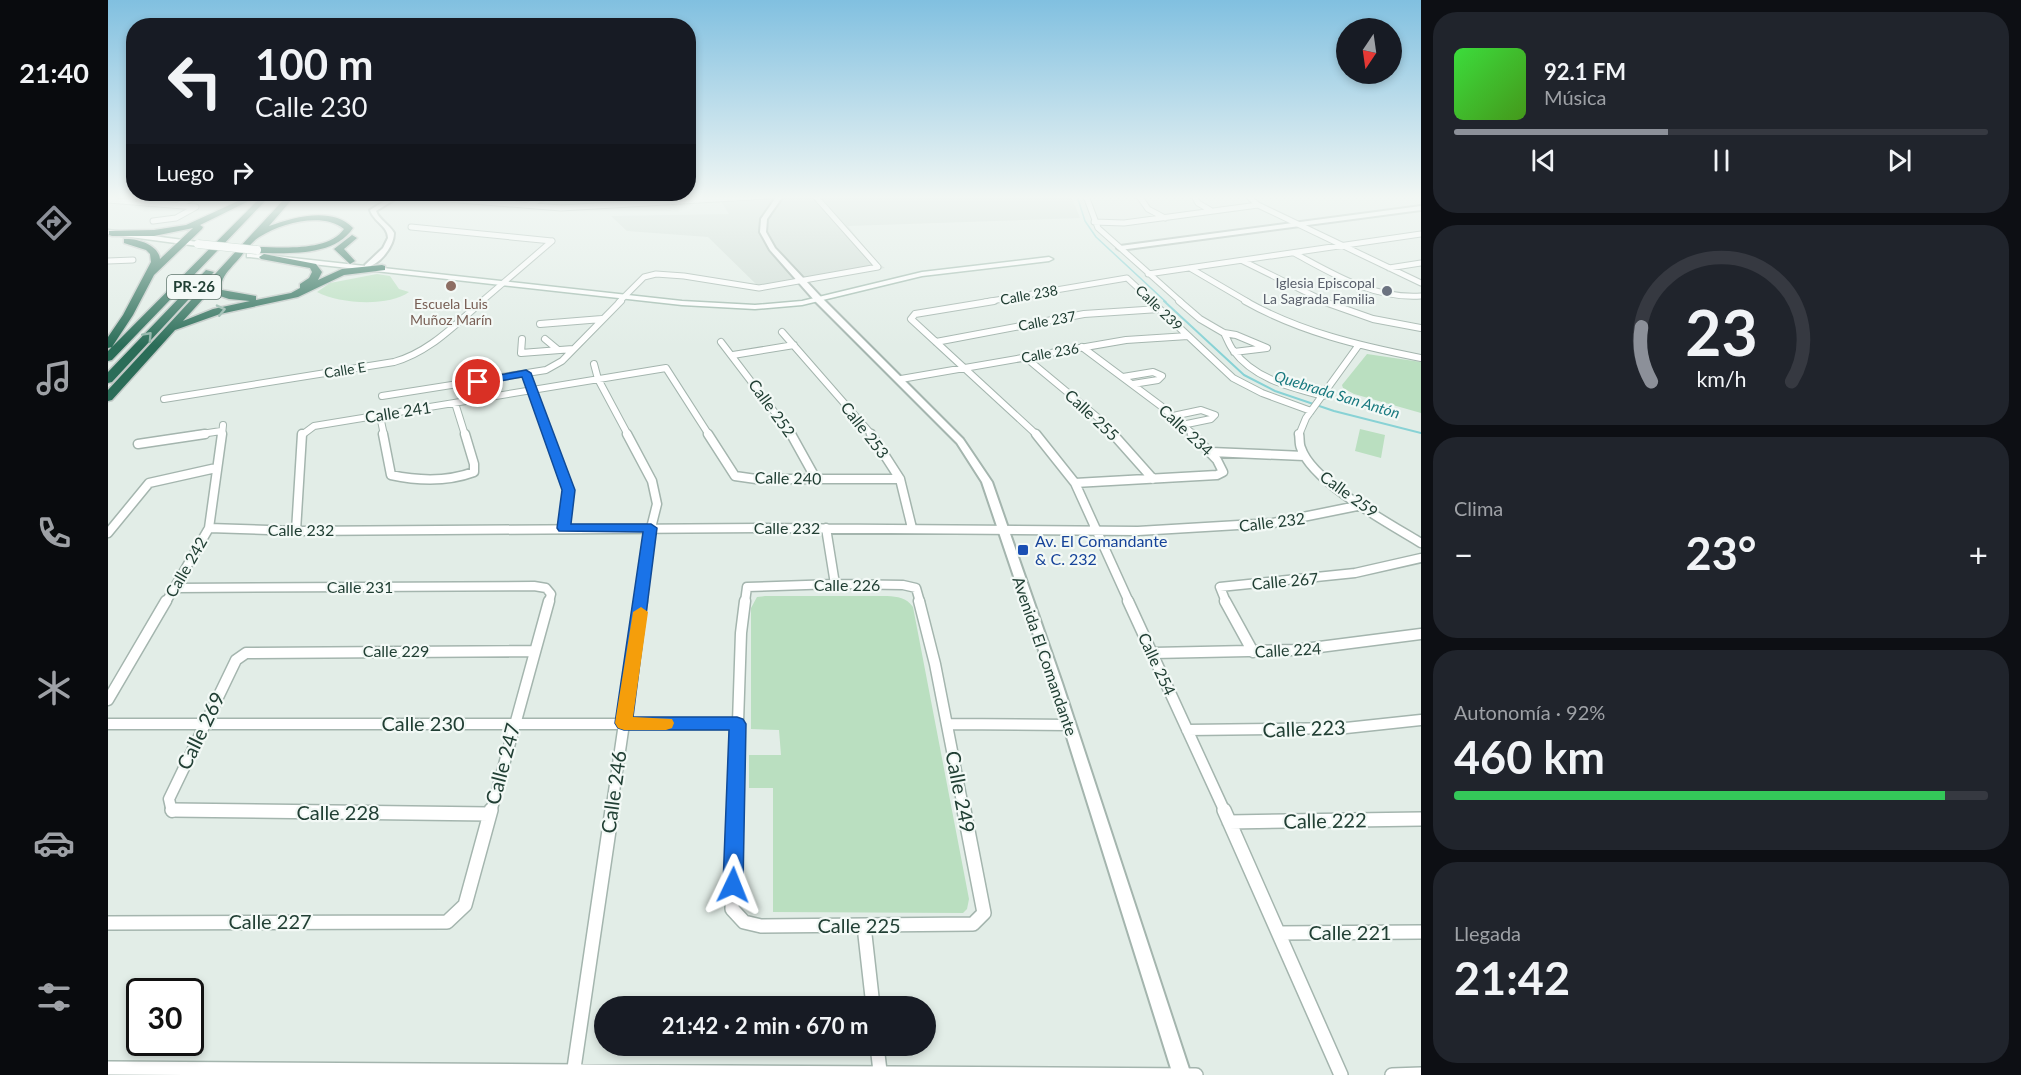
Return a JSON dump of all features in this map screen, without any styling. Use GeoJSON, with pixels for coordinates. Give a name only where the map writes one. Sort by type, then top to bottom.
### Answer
{"type":"FeatureCollection","features":[{"type":"Feature","properties":{"kind":"highway"},"geometry":{"type":"LineString","coordinates":[[108,345],[152,273],[156,262],[155,253],[143,246]]}},
{"type":"Feature","properties":{"kind":"highway"},"geometry":{"type":"LineString","coordinates":[[152,273],[178,246]]}},
{"type":"Feature","properties":{"kind":"highway","name":"PR-26"},"geometry":{"type":"LineString","coordinates":[[108,358],[217,246]]}},
{"type":"Feature","properties":{"kind":"highway","name":"PR-26"},"geometry":{"type":"LineString","coordinates":[[108,379],[233,246]]}},
{"type":"Feature","properties":{"kind":"highway"},"geometry":{"type":"LineString","coordinates":[[108,398],[245,246]]}},
{"type":"Feature","properties":{"kind":"highway"},"geometry":{"type":"LineString","coordinates":[[257,254],[317,246]]}},
{"type":"Feature","properties":{"kind":"highway"},"geometry":{"type":"LineString","coordinates":[[342,246],[339,249],[350,261]]}},
{"type":"Feature","properties":{"kind":"highway"},"geometry":{"type":"LineString","coordinates":[[220,273],[216,286],[218,292],[244,298],[274,296],[293,291],[307,284],[317,272],[310,264],[257,254]]}},
{"type":"Feature","properties":{"kind":"highway"},"geometry":{"type":"LineString","coordinates":[[167,333],[210,313],[302,293],[338,273],[382,268]]}},
{"type":"Feature","properties":{"kind":"main road"},"geometry":{"type":"LineString","coordinates":[[196,246],[369,264],[382,268],[712,305],[754,307],[794,304],[922,274],[1046,257]]}},
{"type":"Feature","properties":{"kind":"main road"},"geometry":{"type":"LineString","coordinates":[[257,254],[350,261],[505,282]]}},
{"type":"Feature","properties":{"kind":"street"},"geometry":{"type":"LineString","coordinates":[[369,264],[387,246]]}},
{"type":"Feature","properties":{"kind":"street","name":"Calle E"},"geometry":{"type":"LineString","coordinates":[[164,399],[385,364],[412,357],[425,350],[546,246]]}},
{"type":"Feature","properties":{"kind":"street","name":"Avenida El Comandante"},"geometry":{"type":"LineString","coordinates":[[770,246],[816,297],[960,441],[987,482],[1070,725],[1182,1075]]}},
{"type":"Feature","properties":{"kind":"street"},"geometry":{"type":"LineString","coordinates":[[382,396],[546,370],[562,361],[644,277],[654,273],[740,288],[759,288],[878,267],[860,246]]}},
{"type":"Feature","properties":{"kind":"street"},"geometry":{"type":"LineString","coordinates":[[1120,248],[1134,246]]}},
{"type":"Feature","properties":{"kind":"street"},"geometry":{"type":"LineString","coordinates":[[1148,274],[1341,246]]}},
{"type":"Feature","properties":{"kind":"street"},"geometry":{"type":"LineString","coordinates":[[1342,246],[1421,283]]}},
{"type":"Feature","properties":{"kind":"street"},"geometry":{"type":"LineString","coordinates":[[1120,248],[1200,319],[1224,333],[1236,335],[1268,348],[1261,351],[1234,352]]}},
{"type":"Feature","properties":{"kind":"street"},"geometry":{"type":"LineString","coordinates":[[1294,253],[1373,293],[1404,298],[1421,296]]}},
{"type":"Feature","properties":{"kind":"street"},"geometry":{"type":"LineString","coordinates":[[108,261],[133,260]]}},
{"type":"Feature","properties":{"kind":"street"},"geometry":{"type":"LineString","coordinates":[[1243,261],[1335,308],[1375,320],[1421,328]]}},
{"type":"Feature","properties":{"kind":"street"},"geometry":{"type":"LineString","coordinates":[[1389,268],[1421,263]]}},
{"type":"Feature","properties":{"kind":"street"},"geometry":{"type":"LineString","coordinates":[[1190,268],[1273,315],[1358,346],[1421,358]]}},
{"type":"Feature","properties":{"kind":"street","name":"Calle 238"},"geometry":{"type":"LineString","coordinates":[[927,312],[1127,278],[1130,280]]}},
{"type":"Feature","properties":{"kind":"street","name":"Calle 239"},"geometry":{"type":"LineString","coordinates":[[1130,280],[1188,336]]}},
{"type":"Feature","properties":{"kind":"street","name":"Calle 237"},"geometry":{"type":"LineString","coordinates":[[936,342],[1084,314],[1159,309]]}},
{"type":"Feature","properties":{"kind":"street","name":"Calle 254"},"geometry":{"type":"LineString","coordinates":[[927,312],[915,314],[911,319],[1032,429],[1075,483],[1341,1075]]}},
{"type":"Feature","properties":{"kind":"street"},"geometry":{"type":"LineString","coordinates":[[540,324],[602,319]]}},
{"type":"Feature","properties":{"kind":"street"},"geometry":{"type":"LineString","coordinates":[[782,332],[794,345]]}},
{"type":"Feature","properties":{"kind":"street"},"geometry":{"type":"LineString","coordinates":[[1224,333],[1234,352],[1262,375],[1322,398]]}},
{"type":"Feature","properties":{"kind":"street"},"geometry":{"type":"LineString","coordinates":[[1188,336],[1233,378],[1262,393],[1312,410]]}},
{"type":"Feature","properties":{"kind":"street","name":"Calle 236"},"geometry":{"type":"LineString","coordinates":[[901,380],[1126,340],[1188,336]]}},
{"type":"Feature","properties":{"kind":"street"},"geometry":{"type":"LineString","coordinates":[[522,339],[520,353],[573,349]]}},
{"type":"Feature","properties":{"kind":"street"},"geometry":{"type":"LineString","coordinates":[[545,339],[557,349]]}},
{"type":"Feature","properties":{"kind":"street","name":"Calle 252"},"geometry":{"type":"LineString","coordinates":[[721,342],[795,439],[816,478]]}},
{"type":"Feature","properties":{"kind":"street"},"geometry":{"type":"LineString","coordinates":[[733,355],[794,345]]}},
{"type":"Feature","properties":{"kind":"street","name":"Calle 253"},"geometry":{"type":"LineString","coordinates":[[794,345],[874,437],[900,479],[912,528]]}},
{"type":"Feature","properties":{"kind":"street"},"geometry":{"type":"LineString","coordinates":[[1211,452],[1304,456],[1298,436],[1312,410],[1358,346]]}},
{"type":"Feature","properties":{"kind":"street","name":"Calle 234"},"geometry":{"type":"LineString","coordinates":[[1075,483],[1217,475],[1223,472],[1222,466],[1211,452],[1173,416],[1082,347]]}},
{"type":"Feature","properties":{"kind":"street","name":"Calle 255"},"geometry":{"type":"LineString","coordinates":[[1025,357],[1102,421],[1153,479]]}},
{"type":"Feature","properties":{"kind":"street","name":"Calle 246"},"geometry":{"type":"LineString","coordinates":[[573,1074],[651,528],[657,504],[652,481],[598,379],[594,364]]}},
{"type":"Feature","properties":{"kind":"street","name":"Calle 240"},"geometry":{"type":"LineString","coordinates":[[664,370],[666,368],[735,476],[756,479],[900,479]]}},
{"type":"Feature","properties":{"kind":"street","name":"Calle 241"},"geometry":{"type":"LineString","coordinates":[[296,531],[302,434],[315,426],[650,370],[664,370]]}},
{"type":"Feature","properties":{"kind":"street"},"geometry":{"type":"LineString","coordinates":[[1123,377],[1153,372],[1162,376],[1158,380],[1132,384]]}},
{"type":"Feature","properties":{"kind":"street"},"geometry":{"type":"LineString","coordinates":[[526,373],[530,390],[568,490],[564,528]]}},
{"type":"Feature","properties":{"kind":"street"},"geometry":{"type":"LineString","coordinates":[[380,416],[391,475],[403,478],[460,478],[474,472],[474,462],[455,403]]}},
{"type":"Feature","properties":{"kind":"street"},"geometry":{"type":"LineString","coordinates":[[1173,416],[1201,410],[1215,415],[1211,419],[1182,425]]}},
{"type":"Feature","properties":{"kind":"street","name":"Calle 242"},"geometry":{"type":"LineString","coordinates":[[108,700],[209,528],[222,428],[138,444]]}},
{"type":"Feature","properties":{"kind":"street","name":"Calle 259"},"geometry":{"type":"LineString","coordinates":[[1304,456],[1323,477],[1421,543]]}},
{"type":"Feature","properties":{"kind":"street"},"geometry":{"type":"LineString","coordinates":[[108,533],[149,483],[216,468]]}},
{"type":"Feature","properties":{"kind":"street","name":"Calle 232"},"geometry":{"type":"LineString","coordinates":[[209,528],[296,531],[564,528],[1001,528],[1095,531],[1227,527],[1274,523],[1362,505]]}},
{"type":"Feature","properties":{"kind":"street"},"geometry":{"type":"LineString","coordinates":[[826,528],[835,584]]}},
{"type":"Feature","properties":{"kind":"street","name":"Calle 267"},"geometry":{"type":"LineString","coordinates":[[1253,652],[1220,592],[1220,587],[1355,573],[1421,558]]}},
{"type":"Feature","properties":{"kind":"street","name":"Calle 226"},"geometry":{"type":"LineString","coordinates":[[737,724],[741,633],[747,587],[835,584],[903,585],[916,588],[935,664]]}},
{"type":"Feature","properties":{"kind":"street","name":"Calle 231"},"geometry":{"type":"LineString","coordinates":[[175,588],[546,588]]}},
{"type":"Feature","properties":{"kind":"street","name":"Calle 247"},"geometry":{"type":"LineString","coordinates":[[433,922],[447,922],[465,905],[551,594],[546,588]]}},
{"type":"Feature","properties":{"kind":"street","name":"Calle 224"},"geometry":{"type":"LineString","coordinates":[[1153,653],[1253,652],[1337,647],[1421,634]]}},
{"type":"Feature","properties":{"kind":"street","name":"Calle 229"},"geometry":{"type":"LineString","coordinates":[[257,651],[534,651]]}},
{"type":"Feature","properties":{"kind":"street","name":"Calle 269"},"geometry":{"type":"LineString","coordinates":[[186,812],[172,812],[169,799],[236,660],[246,653],[257,651]]}},
{"type":"Feature","properties":{"kind":"street","name":"Calle 249"},"geometry":{"type":"LineString","coordinates":[[935,664],[984,913],[980,920]]}},
{"type":"Feature","properties":{"kind":"street","name":"Calle 223"},"geometry":{"type":"LineString","coordinates":[[1187,730],[1346,728],[1421,720]]}},
{"type":"Feature","properties":{"kind":"street","name":"Calle 230"},"geometry":{"type":"LineString","coordinates":[[108,724],[737,724]]}},
{"type":"Feature","properties":{"kind":"street","name":"Calle 225"},"geometry":{"type":"LineString","coordinates":[[737,724],[732,909],[738,919],[749,925],[761,926],[973,924],[980,920]]}},
{"type":"Feature","properties":{"kind":"street"},"geometry":{"type":"LineString","coordinates":[[947,724],[1070,725]]}},
{"type":"Feature","properties":{"kind":"street","name":"Calle 228"},"geometry":{"type":"LineString","coordinates":[[186,812],[489,814]]}},
{"type":"Feature","properties":{"kind":"street","name":"Calle 222"},"geometry":{"type":"LineString","coordinates":[[1229,822],[1421,819]]}},
{"type":"Feature","properties":{"kind":"street","name":"Calle 227"},"geometry":{"type":"LineString","coordinates":[[108,923],[433,922]]}},
{"type":"Feature","properties":{"kind":"street"},"geometry":{"type":"LineString","coordinates":[[864,926],[872,996]]}},
{"type":"Feature","properties":{"kind":"street","name":"Calle 221"},"geometry":{"type":"LineString","coordinates":[[1279,933],[1421,932]]}},
{"type":"Feature","properties":{"kind":"street"},"geometry":{"type":"LineString","coordinates":[[878,1056],[880,1071]]}},
{"type":"Feature","properties":{"kind":"street"},"geometry":{"type":"LineString","coordinates":[[108,1068],[573,1074],[880,1071],[1196,1075]]}},
{"type":"Feature","properties":{"kind":"street"},"geometry":{"type":"LineString","coordinates":[[1392,1075],[1421,1074]]}},
{"type":"Feature","properties":{"kind":"shaded area"},"geometry":{"type":"Polygon","coordinates":[[[717,246],[864,246],[875,261],[885,268],[760,288],[717,246]]]}},
{"type":"Feature","properties":{"kind":"green space"},"geometry":{"type":"Polygon","coordinates":[[[377,274],[390,276],[399,289],[409,292],[389,300],[364,302],[338,299],[317,292],[330,283],[377,274]]]}},
{"type":"Feature","properties":{"kind":"green space"},"geometry":{"type":"Polygon","coordinates":[[[1367,354],[1421,362],[1421,413],[1354,394],[1343,388],[1342,385],[1367,354]]]}},
{"type":"Feature","properties":{"kind":"green space"},"geometry":{"type":"Polygon","coordinates":[[[1360,429],[1385,435],[1381,458],[1355,451],[1360,429]]]}},
{"type":"Feature","properties":{"kind":"green space"},"geometry":{"type":"Polygon","coordinates":[[[887,596],[905,599],[913,607],[969,899],[967,909],[963,913],[773,912],[773,788],[749,788],[749,755],[781,755],[779,730],[751,729],[751,608],[757,597],[887,596]]]}},
{"type":"Feature","properties":{"kind":"waterway","name":"Quebrada San Antón"},"geometry":{"type":"LineString","coordinates":[[1106,246],[1166,302]]}},
{"type":"Feature","properties":{"kind":"waterway","name":"Quebrada San Antón"},"geometry":{"type":"LineString","coordinates":[[1164,301],[1244,375],[1275,391],[1334,411],[1421,433]]}},
{"type":"Feature","properties":{"kind":"slow traffic"},"geometry":{"type":"LineString","coordinates":[[641,612],[624,723],[666,723]]}},
{"type":"Feature","properties":{"kind":"place","name":"Escuela Luis Muñoz Marín"},"geometry":{"type":"Point","coordinates":[451,286]}},
{"type":"Feature","properties":{"kind":"place","name":"Iglesia Episcopal La Sagrada Familia"},"geometry":{"type":"Point","coordinates":[1387,291]}},
{"type":"Feature","properties":{"kind":"place","name":"Av. El Comandante & C. 232"},"geometry":{"type":"Point","coordinates":[1023,550]}},
{"type":"Feature","properties":{"kind":"route"},"geometry":{"type":"LineString","coordinates":[[478,382],[526,373],[530,390],[568,490],[564,528],[651,528],[624,723],[737,724],[733,885]]}}]}
